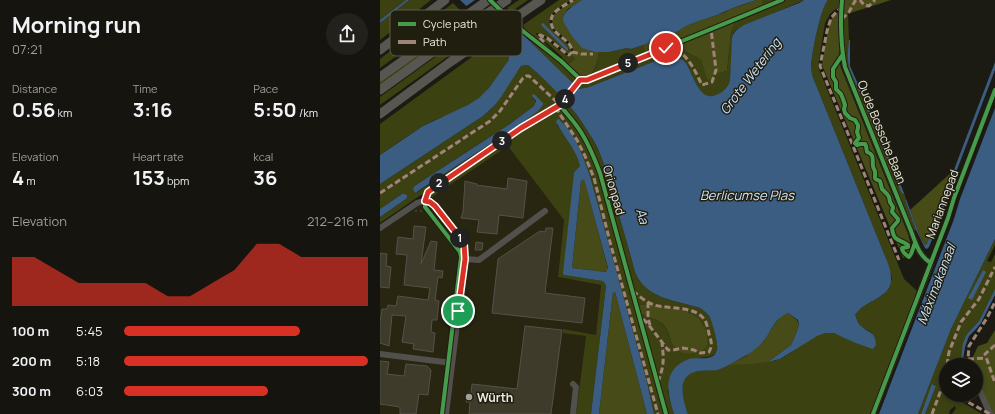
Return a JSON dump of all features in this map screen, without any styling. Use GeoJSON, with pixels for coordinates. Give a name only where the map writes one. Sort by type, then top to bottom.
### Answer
{"type":"FeatureCollection","features":[{"type":"Feature","properties":{"kind":"highway"},"geometry":{"type":"LineString","coordinates":[[432,10],[445,0]]}},
{"type":"Feature","properties":{"kind":"highway"},"geometry":{"type":"LineString","coordinates":[[474,10],[488,0]]}},
{"type":"Feature","properties":{"kind":"highway"},"geometry":{"type":"LineString","coordinates":[[522,13],[541,0]]}},
{"type":"Feature","properties":{"kind":"highway"},"geometry":{"type":"LineString","coordinates":[[492,10],[506,1]]}},
{"type":"Feature","properties":{"kind":"highway"},"geometry":{"type":"LineString","coordinates":[[380,50],[390,42]]}},
{"type":"Feature","properties":{"kind":"highway"},"geometry":{"type":"LineString","coordinates":[[380,78],[410,56]]}},
{"type":"Feature","properties":{"kind":"highway"},"geometry":{"type":"LineString","coordinates":[[380,90],[427,56]]}},
{"type":"Feature","properties":{"kind":"highway"},"geometry":{"type":"LineString","coordinates":[[380,114],[460,56]]}},
{"type":"Feature","properties":{"kind":"street","name":"Oude Bossche Baan"},"geometry":{"type":"LineString","coordinates":[[842,0],[843,54],[845,68],[912,231],[915,244],[922,256],[931,263],[874,414]]}},
{"type":"Feature","properties":{"kind":"street"},"geometry":{"type":"LineString","coordinates":[[380,228],[417,203],[425,201],[430,202],[435,206],[464,243],[465,259],[446,414]]}},
{"type":"Feature","properties":{"kind":"street"},"geometry":{"type":"LineString","coordinates":[[465,259],[480,260],[545,212]]}},
{"type":"Feature","properties":{"kind":"street"},"geometry":{"type":"LineString","coordinates":[[380,354],[452,363]]}},
{"type":"Feature","properties":{"kind":"street"},"geometry":{"type":"LineString","coordinates":[[573,414],[576,387],[574,384]]}},
{"type":"Feature","properties":{"kind":"street"},"geometry":{"type":"LineString","coordinates":[[983,398],[990,414]]}},
{"type":"Feature","properties":{"kind":"path"},"geometry":{"type":"LineString","coordinates":[[425,201],[425,207],[435,219]]}},
{"type":"Feature","properties":{"kind":"path"},"geometry":{"type":"LineString","coordinates":[[404,212],[423,211],[430,213]]}},
{"type":"Feature","properties":{"kind":"shaded area"},"geometry":{"type":"Polygon","coordinates":[[[508,145],[564,220],[558,277],[601,285],[596,338],[586,336],[576,414],[380,414],[380,231],[508,145]]]}},
{"type":"Feature","properties":{"kind":"green space"},"geometry":{"type":"Polygon","coordinates":[[[380,0],[406,0],[393,10],[390,10],[390,12],[380,20],[380,0]]]}},
{"type":"Feature","properties":{"kind":"green space"},"geometry":{"type":"Polygon","coordinates":[[[409,0],[431,0],[418,10],[396,10],[409,0]]]}},
{"type":"Feature","properties":{"kind":"green space"},"geometry":{"type":"Polygon","coordinates":[[[519,0],[528,0],[514,10],[509,10],[507,8],[519,0]]]}},
{"type":"Feature","properties":{"kind":"green space"},"geometry":{"type":"Polygon","coordinates":[[[559,0],[571,0],[552,15],[550,24],[553,30],[571,50],[569,54],[567,54],[549,38],[536,33],[557,55],[556,56],[523,29],[523,25],[559,0]]]}},
{"type":"Feature","properties":{"kind":"green space"},"geometry":{"type":"Polygon","coordinates":[[[575,0],[582,0],[568,9],[563,17],[591,51],[599,52],[594,70],[585,78],[581,78],[567,65],[575,59],[571,55],[573,49],[568,41],[554,29],[552,21],[555,14],[575,0]]]}},
{"type":"Feature","properties":{"kind":"green space"},"geometry":{"type":"Polygon","coordinates":[[[756,0],[762,0],[762,7],[646,54],[643,45],[670,36],[686,26],[756,0]]]}},
{"type":"Feature","properties":{"kind":"green space"},"geometry":{"type":"Polygon","coordinates":[[[762,0],[779,0],[762,7],[762,0]]]}},
{"type":"Feature","properties":{"kind":"green space"},"geometry":{"type":"Polygon","coordinates":[[[785,0],[804,0],[737,29],[733,33],[730,80],[725,89],[716,96],[710,97],[705,95],[697,85],[685,62],[679,58],[670,56],[589,87],[579,89],[577,87],[581,82],[586,82],[676,46],[701,60],[709,80],[719,73],[727,71],[731,33],[735,21],[785,0]]]}},
{"type":"Feature","properties":{"kind":"green space"},"geometry":{"type":"Polygon","coordinates":[[[828,0],[839,0],[839,7],[830,14],[825,23],[818,67],[904,279],[917,292],[870,414],[688,414],[682,389],[684,380],[690,373],[701,370],[716,370],[731,364],[760,363],[778,360],[820,334],[838,334],[853,342],[872,333],[860,326],[855,315],[860,308],[883,295],[892,279],[885,256],[812,75],[811,66],[817,32],[822,12],[828,0]]]}},
{"type":"Feature","properties":{"kind":"green space"},"geometry":{"type":"Polygon","coordinates":[[[844,0],[891,0],[844,15],[844,0]]]}},
{"type":"Feature","properties":{"kind":"green space"},"geometry":{"type":"Polygon","coordinates":[[[453,3],[460,10],[444,10],[453,3]]]}},
{"type":"Feature","properties":{"kind":"green space"},"geometry":{"type":"Polygon","coordinates":[[[839,12],[839,60],[841,68],[908,234],[912,249],[909,256],[903,258],[822,65],[829,23],[831,19],[839,12]]]}},
{"type":"Feature","properties":{"kind":"green space"},"geometry":{"type":"Polygon","coordinates":[[[848,14],[848,59],[851,73],[859,91],[861,91],[864,97],[904,193],[905,200],[916,230],[913,231],[844,58],[844,15],[848,14]]]}},
{"type":"Feature","properties":{"kind":"green space"},"geometry":{"type":"Polygon","coordinates":[[[390,15],[390,32],[380,40],[380,23],[390,15]]]}},
{"type":"Feature","properties":{"kind":"green space"},"geometry":{"type":"Polygon","coordinates":[[[735,21],[731,33],[727,71],[719,73],[708,81],[701,60],[676,46],[735,21]]]}},
{"type":"Feature","properties":{"kind":"green space"},"geometry":{"type":"Polygon","coordinates":[[[542,36],[566,55],[571,55],[575,59],[567,65],[563,62],[562,57],[540,37],[542,36]]]}},
{"type":"Feature","properties":{"kind":"green space"},"geometry":{"type":"Polygon","coordinates":[[[525,37],[556,60],[579,80],[575,85],[525,37]]]}},
{"type":"Feature","properties":{"kind":"green space"},"geometry":{"type":"Polygon","coordinates":[[[643,45],[646,54],[590,77],[596,66],[599,52],[609,52],[627,48],[631,49],[643,45]]]}},
{"type":"Feature","properties":{"kind":"green space"},"geometry":{"type":"Polygon","coordinates":[[[390,51],[390,56],[397,56],[380,68],[380,59],[390,51]]]}},
{"type":"Feature","properties":{"kind":"green space"},"geometry":{"type":"Polygon","coordinates":[[[415,56],[421,56],[380,85],[380,81],[415,56]]]}},
{"type":"Feature","properties":{"kind":"green space"},"geometry":{"type":"Polygon","coordinates":[[[436,56],[448,56],[380,105],[380,97],[436,56]]]}},
{"type":"Feature","properties":{"kind":"green space"},"geometry":{"type":"Polygon","coordinates":[[[473,56],[510,56],[505,66],[487,91],[475,102],[430,122],[380,155],[380,124],[473,56]]]}},
{"type":"Feature","properties":{"kind":"green space"},"geometry":{"type":"Polygon","coordinates":[[[528,65],[553,87],[563,98],[560,103],[428,189],[425,194],[421,195],[380,223],[380,217],[407,197],[402,194],[380,209],[380,184],[483,116],[495,105],[521,66],[528,65]],[[532,97],[535,101],[534,106],[510,124],[416,185],[416,193],[519,125],[543,105],[532,97]]]}},
{"type":"Feature","properties":{"kind":"green space"},"geometry":{"type":"Polygon","coordinates":[[[566,101],[590,134],[601,156],[635,272],[640,281],[646,288],[662,297],[705,311],[709,316],[716,334],[717,349],[715,354],[699,358],[668,391],[674,414],[667,414],[640,314],[662,324],[667,330],[675,348],[707,341],[703,323],[690,313],[637,304],[601,173],[585,136],[562,106],[566,101]]]}},
{"type":"Feature","properties":{"kind":"green space"},"geometry":{"type":"Polygon","coordinates":[[[560,107],[578,129],[599,174],[665,414],[654,414],[647,382],[590,176],[581,152],[561,120],[557,125],[574,150],[580,166],[575,171],[564,275],[602,281],[606,286],[591,414],[576,414],[586,336],[563,333],[563,329],[596,335],[601,285],[558,277],[564,220],[508,146],[432,197],[427,194],[524,128],[560,107]]]}},
{"type":"Feature","properties":{"kind":"green space"},"geometry":{"type":"Polygon","coordinates":[[[954,170],[928,244],[925,245],[920,237],[910,210],[954,170]]]}},
{"type":"Feature","properties":{"kind":"green space"},"geometry":{"type":"Polygon","coordinates":[[[584,178],[608,269],[606,272],[572,268],[581,181],[584,178]]]}},
{"type":"Feature","properties":{"kind":"green space"},"geometry":{"type":"Polygon","coordinates":[[[995,239],[995,245],[987,261],[991,262],[995,254],[995,289],[979,321],[967,334],[961,358],[940,358],[951,329],[995,239]],[[983,270],[969,298],[985,272],[983,270]]]}},
{"type":"Feature","properties":{"kind":"green space"},"geometry":{"type":"Polygon","coordinates":[[[613,292],[615,292],[647,414],[599,414],[613,292]]]}},
{"type":"Feature","properties":{"kind":"green space"},"geometry":{"type":"Polygon","coordinates":[[[637,304],[662,306],[696,316],[705,329],[707,346],[701,351],[694,353],[680,352],[672,344],[663,324],[655,319],[640,314],[637,304]]]}},
{"type":"Feature","properties":{"kind":"green space"},"geometry":{"type":"Polygon","coordinates":[[[788,313],[797,320],[799,325],[791,345],[768,362],[728,365],[746,356],[763,342],[782,315],[788,313]]]}},
{"type":"Feature","properties":{"kind":"green space"},"geometry":{"type":"Polygon","coordinates":[[[995,330],[995,414],[992,414],[983,393],[983,358],[972,358],[978,346],[987,343],[995,330]]]}},
{"type":"Feature","properties":{"kind":"green space"},"geometry":{"type":"Polygon","coordinates":[[[939,360],[939,402],[962,402],[982,414],[952,414],[956,408],[955,406],[950,410],[949,414],[925,414],[936,386],[933,384],[921,414],[918,414],[939,360]]]}},
{"type":"Feature","properties":{"kind":"water"},"geometry":{"type":"Polygon","coordinates":[[[406,0],[409,0],[396,10],[393,10],[406,0]]]}},
{"type":"Feature","properties":{"kind":"water","name":"Berlicumse Plas"},"geometry":{"type":"Polygon","coordinates":[[[460,0],[487,0],[497,10],[470,10],[460,0]]]}},
{"type":"Feature","properties":{"kind":"water"},"geometry":{"type":"Polygon","coordinates":[[[582,0],[756,0],[686,26],[670,36],[631,49],[627,48],[609,52],[595,52],[582,48],[564,23],[563,17],[574,5],[582,0]]]}},
{"type":"Feature","properties":{"kind":"water","name":"Berlicumse Plas"},"geometry":{"type":"Polygon","coordinates":[[[804,0],[828,0],[822,12],[817,32],[811,66],[812,75],[887,261],[891,275],[890,284],[885,293],[861,308],[855,315],[858,323],[864,329],[872,333],[876,345],[873,349],[834,333],[825,333],[817,336],[780,359],[768,362],[791,345],[796,334],[799,325],[798,320],[788,313],[776,322],[765,339],[756,349],[720,369],[699,371],[687,377],[683,384],[683,393],[688,414],[674,414],[670,398],[669,382],[674,369],[680,363],[689,359],[710,357],[714,355],[716,351],[716,339],[710,318],[707,313],[700,308],[662,297],[646,288],[640,281],[635,272],[605,167],[594,141],[583,123],[569,105],[528,65],[521,66],[495,105],[483,116],[380,184],[380,155],[423,126],[468,105],[479,98],[489,88],[508,61],[509,56],[522,56],[522,34],[579,89],[589,87],[668,56],[677,57],[685,62],[697,85],[705,95],[716,95],[727,87],[730,80],[732,38],[736,30],[744,25],[804,0]]]}},
{"type":"Feature","properties":{"kind":"water"},"geometry":{"type":"Polygon","coordinates":[[[390,12],[390,15],[380,23],[380,20],[390,12]]]}},
{"type":"Feature","properties":{"kind":"water"},"geometry":{"type":"Polygon","coordinates":[[[543,23],[568,48],[568,51],[542,26],[541,24],[543,23]]]}},
{"type":"Feature","properties":{"kind":"water"},"geometry":{"type":"Polygon","coordinates":[[[849,40],[850,66],[861,91],[859,91],[849,67],[849,40]]]}},
{"type":"Feature","properties":{"kind":"water"},"geometry":{"type":"Polygon","coordinates":[[[995,62],[995,70],[947,196],[941,217],[927,249],[925,248],[916,230],[905,200],[906,199],[920,237],[925,245],[927,244],[938,216],[944,196],[995,62]]]}},
{"type":"Feature","properties":{"kind":"water"},"geometry":{"type":"Polygon","coordinates":[[[533,94],[543,103],[538,111],[416,193],[414,191],[413,188],[416,185],[510,124],[534,106],[536,101],[532,96],[533,94]]]}},
{"type":"Feature","properties":{"kind":"water"},"geometry":{"type":"Polygon","coordinates":[[[862,97],[864,97],[904,193],[902,194],[862,97]]]}},
{"type":"Feature","properties":{"kind":"water","name":"Máximakanaal"},"geometry":{"type":"Polygon","coordinates":[[[995,108],[995,239],[951,329],[918,414],[879,414],[954,219],[960,199],[995,108]]]}},
{"type":"Feature","properties":{"kind":"water"},"geometry":{"type":"Polygon","coordinates":[[[559,119],[570,131],[590,176],[647,382],[654,414],[647,414],[615,292],[613,292],[599,414],[591,414],[606,286],[602,281],[564,275],[563,273],[574,173],[580,166],[573,149],[556,122],[559,119]],[[584,179],[581,181],[572,268],[606,272],[608,268],[584,179]]]}},
{"type":"Feature","properties":{"kind":"water"},"geometry":{"type":"Polygon","coordinates":[[[402,194],[407,195],[406,199],[380,217],[380,209],[402,194]]]}},
{"type":"Feature","properties":{"kind":"water"},"geometry":{"type":"Polygon","coordinates":[[[983,270],[986,272],[972,300],[968,298],[983,270]]]}},
{"type":"Feature","properties":{"kind":"water"},"geometry":{"type":"Polygon","coordinates":[[[995,289],[995,295],[981,323],[969,336],[963,358],[961,358],[963,343],[967,334],[979,321],[995,289]]]}},
{"type":"Feature","properties":{"kind":"water"},"geometry":{"type":"Polygon","coordinates":[[[932,384],[936,386],[925,414],[921,414],[932,384]]]}},
{"type":"Feature","properties":{"kind":"pier"},"geometry":{"type":"Polygon","coordinates":[[[475,0],[490,0],[500,10],[468,10],[465,7],[475,0]]]}},
{"type":"Feature","properties":{"kind":"building"},"geometry":{"type":"Polygon","coordinates":[[[508,178],[527,181],[523,218],[499,215],[497,234],[477,232],[479,220],[461,218],[463,212],[465,181],[477,184],[476,185],[507,189],[508,178]]]}},
{"type":"Feature","properties":{"kind":"building"},"geometry":{"type":"Polygon","coordinates":[[[414,226],[426,227],[421,264],[431,241],[437,242],[434,270],[443,271],[442,278],[438,277],[435,300],[439,301],[437,320],[432,320],[431,332],[435,333],[433,352],[413,349],[414,344],[402,342],[406,316],[392,315],[389,346],[380,343],[380,322],[382,309],[387,309],[388,305],[396,306],[398,296],[428,300],[430,288],[404,285],[407,255],[396,254],[398,237],[413,239],[414,226]]]}},
{"type":"Feature","properties":{"kind":"building"},"geometry":{"type":"Polygon","coordinates":[[[546,228],[553,228],[545,293],[585,298],[582,323],[492,313],[498,259],[540,231],[545,232],[546,228]]]}},
{"type":"Feature","properties":{"kind":"building"},"geometry":{"type":"Polygon","coordinates":[[[476,242],[483,243],[482,250],[475,250],[476,242]]]}},
{"type":"Feature","properties":{"kind":"building"},"geometry":{"type":"Polygon","coordinates":[[[380,253],[387,254],[386,266],[391,267],[389,288],[380,287],[380,253]]]}},
{"type":"Feature","properties":{"kind":"building"},"geometry":{"type":"Polygon","coordinates":[[[525,326],[562,330],[551,414],[469,414],[470,402],[466,402],[468,392],[471,393],[472,384],[517,389],[525,326]]]}},
{"type":"Feature","properties":{"kind":"building"},"geometry":{"type":"Polygon","coordinates":[[[380,361],[389,362],[387,374],[404,376],[406,364],[427,366],[431,370],[428,395],[419,394],[416,414],[400,414],[400,407],[380,404],[380,361]]]}},
{"type":"Feature","properties":{"kind":"marked path"},"geometry":{"type":"LineString","coordinates":[[544,42],[538,36],[540,35],[547,38],[569,55],[572,52],[569,44],[555,31],[551,22],[554,13],[573,0]]}},
{"type":"Feature","properties":{"kind":"marked path"},"geometry":{"type":"LineString","coordinates":[[842,19],[849,12],[855,1],[860,0],[864,5],[869,6],[875,0]]}},
{"type":"Feature","properties":{"kind":"marked path"},"geometry":{"type":"LineString","coordinates":[[842,6],[831,18],[820,66],[899,260]]}},
{"type":"Feature","properties":{"kind":"marked path"},"geometry":{"type":"LineString","coordinates":[[667,48],[676,50],[685,56],[692,65],[702,85],[712,82],[716,70],[711,29]]}},
{"type":"Feature","properties":{"kind":"marked path"},"geometry":{"type":"LineString","coordinates":[[572,52],[593,54]]}},
{"type":"Feature","properties":{"kind":"marked path"},"geometry":{"type":"LineString","coordinates":[[380,193],[490,121],[500,111],[523,78],[526,76],[529,76],[560,105]]}},
{"type":"Feature","properties":{"kind":"marked path"},"geometry":{"type":"LineString","coordinates":[[556,107],[577,140],[594,178],[610,242],[658,414]]}},
{"type":"Feature","properties":{"kind":"marked path"},"geometry":{"type":"LineString","coordinates":[[948,358],[961,322],[979,299],[995,267]]}},
{"type":"Feature","properties":{"kind":"marked path"},"geometry":{"type":"LineString","coordinates":[[633,291],[645,301],[654,305],[688,310],[700,315],[706,322],[711,340],[709,352],[700,353],[683,348],[668,350],[641,317]]}},
{"type":"Feature","properties":{"kind":"marked path"},"geometry":{"type":"LineString","coordinates":[[648,302],[648,318],[650,325]]}},
{"type":"Feature","properties":{"kind":"marked path"},"geometry":{"type":"LineString","coordinates":[[968,358],[969,346],[987,318],[995,302]]}},
{"type":"Feature","properties":{"kind":"marked path"},"geometry":{"type":"LineString","coordinates":[[658,382],[663,363],[662,343]]}},
{"type":"Feature","properties":{"kind":"marked path"},"geometry":{"type":"LineString","coordinates":[[995,345],[985,354],[995,383]]}},
{"type":"Feature","properties":{"kind":"marked path"},"geometry":{"type":"LineString","coordinates":[[932,414],[939,395]]}},
{"type":"Feature","properties":{"kind":"marked path"},"geometry":{"type":"LineString","coordinates":[[968,402],[990,414]]}},
{"type":"Feature","properties":{"kind":"cycle path"},"geometry":{"type":"LineString","coordinates":[[490,0],[500,10]]}},
{"type":"Feature","properties":{"kind":"cycle path"},"geometry":{"type":"LineString","coordinates":[[581,80],[587,80],[782,0]]}},
{"type":"Feature","properties":{"kind":"cycle path"},"geometry":{"type":"LineString","coordinates":[[842,0],[841,34],[845,67],[916,245],[924,257],[931,263]]}},
{"type":"Feature","properties":{"kind":"cycle path"},"geometry":{"type":"LineString","coordinates":[[522,30],[561,61],[581,80]]}},
{"type":"Feature","properties":{"kind":"cycle path"},"geometry":{"type":"LineString","coordinates":[[843,54],[833,69],[833,77],[836,82],[836,89],[841,94],[843,99],[845,113],[850,118],[855,120],[858,125],[857,132],[859,138],[855,143],[857,145],[865,144],[867,152],[870,153],[873,158],[875,178],[880,181],[882,189],[889,197],[893,207],[892,212],[898,219],[892,228],[894,236],[897,240],[908,245],[908,247],[902,249],[903,252],[909,257],[915,243]]}},
{"type":"Feature","properties":{"kind":"cycle path"},"geometry":{"type":"LineString","coordinates":[[442,414],[461,257],[460,252],[425,207],[426,195],[430,190],[521,128],[560,105],[581,80]]}},
{"type":"Feature","properties":{"kind":"cycle path","name":"Mariannepad"},"geometry":{"type":"LineString","coordinates":[[873,414],[995,90]]}},
{"type":"Feature","properties":{"kind":"cycle path","name":"Orionpad"},"geometry":{"type":"LineString","coordinates":[[560,105],[584,136],[600,173],[666,414]]}},
{"type":"Feature","properties":{"kind":"place","name":"Würth"},"geometry":{"type":"Point","coordinates":[469,397]}},
{"type":"Feature","properties":{"kind":"route"},"geometry":{"type":"LineString","coordinates":[[458,311],[465,259],[464,243],[435,206],[430,202],[425,201],[426,194],[521,128],[560,105],[580,80],[587,80],[666,48]]}},
{"type":"Feature","properties":{"kind":"water label","name":"Grote Wetering"},"geometry":{"type":"Point","coordinates":[750,76]}},
{"type":"Feature","properties":{"kind":"water label","name":"Aa"},"geometry":{"type":"Point","coordinates":[643,216]}}]}
